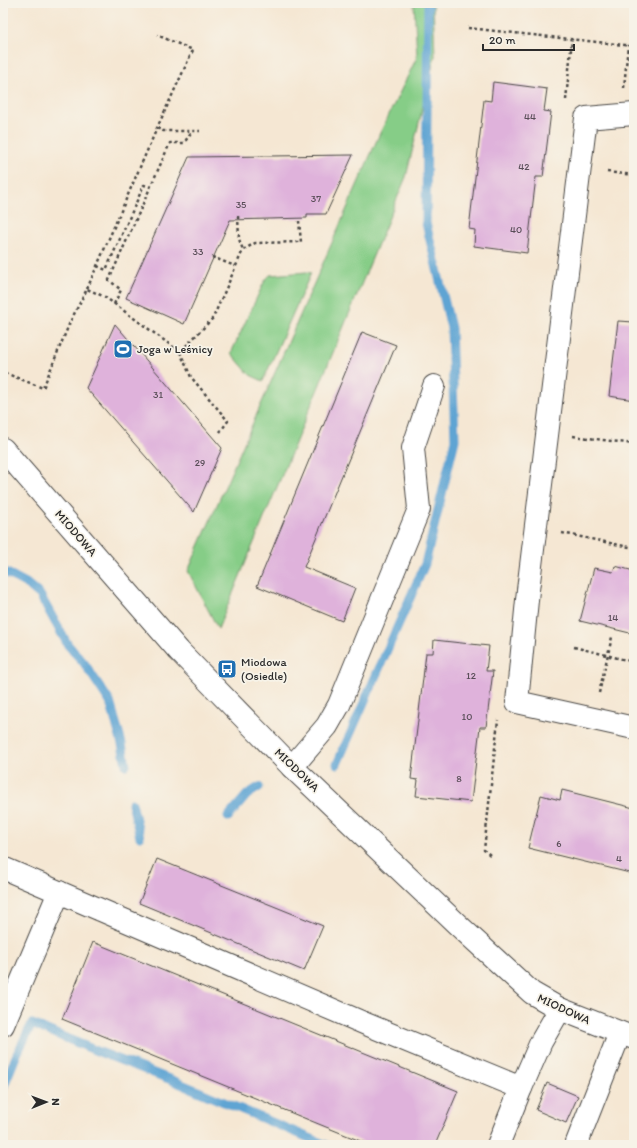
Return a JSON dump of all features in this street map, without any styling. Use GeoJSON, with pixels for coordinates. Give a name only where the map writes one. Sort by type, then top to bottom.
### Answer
{"type":"FeatureCollection","features":[{"type":"Feature","properties":{"kind":"street"},"geometry":{"type":"LineString","coordinates":[[627,115],[586,118],[535,530],[517,702],[634,728]]}},
{"type":"Feature","properties":{"kind":"street"},"geometry":{"type":"LineString","coordinates":[[292,766],[327,726],[338,705],[419,509],[413,448],[434,386]]}},
{"type":"Feature","properties":{"kind":"street","name":"MIODOWA"},"geometry":{"type":"LineString","coordinates":[[3,449],[179,651],[292,766],[458,925],[532,993],[560,1009],[627,1036]]}},
{"type":"Feature","properties":{"kind":"street"},"geometry":{"type":"LineString","coordinates":[[3,868],[366,1024],[521,1088]]}},
{"type":"Feature","properties":{"kind":"street"},"geometry":{"type":"LineString","coordinates":[[3,1024],[59,892]]}},
{"type":"Feature","properties":{"kind":"street"},"geometry":{"type":"LineString","coordinates":[[498,1145],[541,1042],[560,1009]]}},
{"type":"Feature","properties":{"kind":"street"},"geometry":{"type":"LineString","coordinates":[[576,1145],[627,1036]]}},
{"type":"Feature","properties":{"kind":"path"},"geometry":{"type":"LineString","coordinates":[[468,28],[634,46]]}},
{"type":"Feature","properties":{"kind":"path"},"geometry":{"type":"LineString","coordinates":[[5,373],[43,388],[70,322],[87,289],[157,128],[193,50],[157,35]]}},
{"type":"Feature","properties":{"kind":"path"},"geometry":{"type":"LineString","coordinates":[[627,115],[628,45]]}},
{"type":"Feature","properties":{"kind":"path"},"geometry":{"type":"LineString","coordinates":[[157,128],[163,131],[200,131]]}},
{"type":"Feature","properties":{"kind":"path"},"geometry":{"type":"LineString","coordinates":[[114,304],[121,290],[109,280],[170,143],[184,143],[192,131]]}},
{"type":"Feature","properties":{"kind":"path"},"geometry":{"type":"LineString","coordinates":[[603,172],[634,175]]}},
{"type":"Feature","properties":{"kind":"path"},"geometry":{"type":"LineString","coordinates":[[96,266],[106,270],[144,185],[151,187]]}},
{"type":"Feature","properties":{"kind":"path"},"geometry":{"type":"LineString","coordinates":[[238,216],[239,239],[243,250]]}},
{"type":"Feature","properties":{"kind":"path"},"geometry":{"type":"LineString","coordinates":[[180,352],[213,318],[243,250],[255,243],[301,242],[299,221]]}},
{"type":"Feature","properties":{"kind":"path"},"geometry":{"type":"LineString","coordinates":[[212,257],[236,266]]}},
{"type":"Feature","properties":{"kind":"path"},"geometry":{"type":"LineString","coordinates":[[87,289],[105,297],[180,352],[191,377],[228,420],[220,432]]}},
{"type":"Feature","properties":{"kind":"path"},"geometry":{"type":"LineString","coordinates":[[566,435],[634,444]]}},
{"type":"Feature","properties":{"kind":"path"},"geometry":{"type":"LineString","coordinates":[[535,530],[571,534],[634,548]]}},
{"type":"Feature","properties":{"kind":"path"},"geometry":{"type":"LineString","coordinates":[[593,718],[612,637]]}},
{"type":"Feature","properties":{"kind":"path"},"geometry":{"type":"LineString","coordinates":[[574,647],[634,662]]}},
{"type":"Feature","properties":{"kind":"green space"},"geometry":{"type":"Polygon","coordinates":[[[414,3],[433,3],[435,56],[406,177],[218,629],[188,571],[380,133],[417,57],[414,3]]]}},
{"type":"Feature","properties":{"kind":"green space"},"geometry":{"type":"Polygon","coordinates":[[[311,273],[263,381],[250,375],[231,353],[265,280],[270,275],[311,273]]]}},
{"type":"Feature","properties":{"kind":"building"},"geometry":{"type":"Polygon","coordinates":[[[493,82],[547,89],[544,111],[551,112],[543,177],[536,177],[527,253],[474,246],[475,230],[469,229],[484,100],[491,101],[493,82]]]}},
{"type":"Feature","properties":{"kind":"building"},"geometry":{"type":"Polygon","coordinates":[[[353,155],[326,214],[307,214],[307,218],[230,220],[184,324],[126,298],[189,157],[353,155]]]}},
{"type":"Feature","properties":{"kind":"building"},"geometry":{"type":"Polygon","coordinates":[[[618,321],[634,322],[634,400],[609,396],[618,321]]]}},
{"type":"Feature","properties":{"kind":"building"},"geometry":{"type":"Polygon","coordinates":[[[115,324],[222,448],[194,512],[86,388],[115,324]]]}},
{"type":"Feature","properties":{"kind":"building"},"geometry":{"type":"Polygon","coordinates":[[[362,332],[396,345],[304,567],[355,588],[342,621],[257,586],[362,332]]]}},
{"type":"Feature","properties":{"kind":"building"},"geometry":{"type":"Polygon","coordinates":[[[615,566],[634,571],[634,634],[580,621],[594,568],[613,572],[615,566]]]}},
{"type":"Feature","properties":{"kind":"building"},"geometry":{"type":"Polygon","coordinates":[[[434,640],[489,646],[486,671],[493,671],[486,727],[480,727],[471,802],[416,796],[418,780],[411,779],[426,653],[433,653],[434,640]]]}},
{"type":"Feature","properties":{"kind":"building"},"geometry":{"type":"Polygon","coordinates":[[[562,790],[634,808],[634,874],[528,848],[541,795],[560,800],[562,790]]]}},
{"type":"Feature","properties":{"kind":"building"},"geometry":{"type":"Polygon","coordinates":[[[157,859],[323,926],[304,971],[139,903],[157,859]]]}},
{"type":"Feature","properties":{"kind":"building"},"geometry":{"type":"Polygon","coordinates":[[[93,942],[458,1091],[435,1145],[370,1145],[62,1019],[93,942]]]}},
{"type":"Feature","properties":{"kind":"building"},"geometry":{"type":"Polygon","coordinates":[[[547,1083],[578,1096],[566,1123],[536,1110],[547,1083]]]}},
{"type":"Feature","properties":{"kind":"waterway"},"geometry":{"type":"LineString","coordinates":[[337,764],[425,564],[455,440],[451,328],[426,223],[428,3]]}},
{"type":"Feature","properties":{"kind":"waterway"},"geometry":{"type":"LineString","coordinates":[[3,571],[26,583],[40,595],[68,645],[84,663],[110,702],[122,744],[126,765]]}},
{"type":"Feature","properties":{"kind":"waterway"},"geometry":{"type":"LineString","coordinates":[[228,817],[247,795],[259,787]]}},
{"type":"Feature","properties":{"kind":"waterway"},"geometry":{"type":"LineString","coordinates":[[132,803],[140,837]]}},
{"type":"Feature","properties":{"kind":"waterway"},"geometry":{"type":"LineString","coordinates":[[3,1088],[17,1054],[32,1024],[174,1081],[326,1145]]}},
{"type":"Feature","properties":{"kind":"place","name":"Joga w Leśnicy"},"geometry":{"type":"Point","coordinates":[123,349]}},
{"type":"Feature","properties":{"kind":"place","name":"Miodowa (Osiedle)"},"geometry":{"type":"Point","coordinates":[227,669]}}]}
